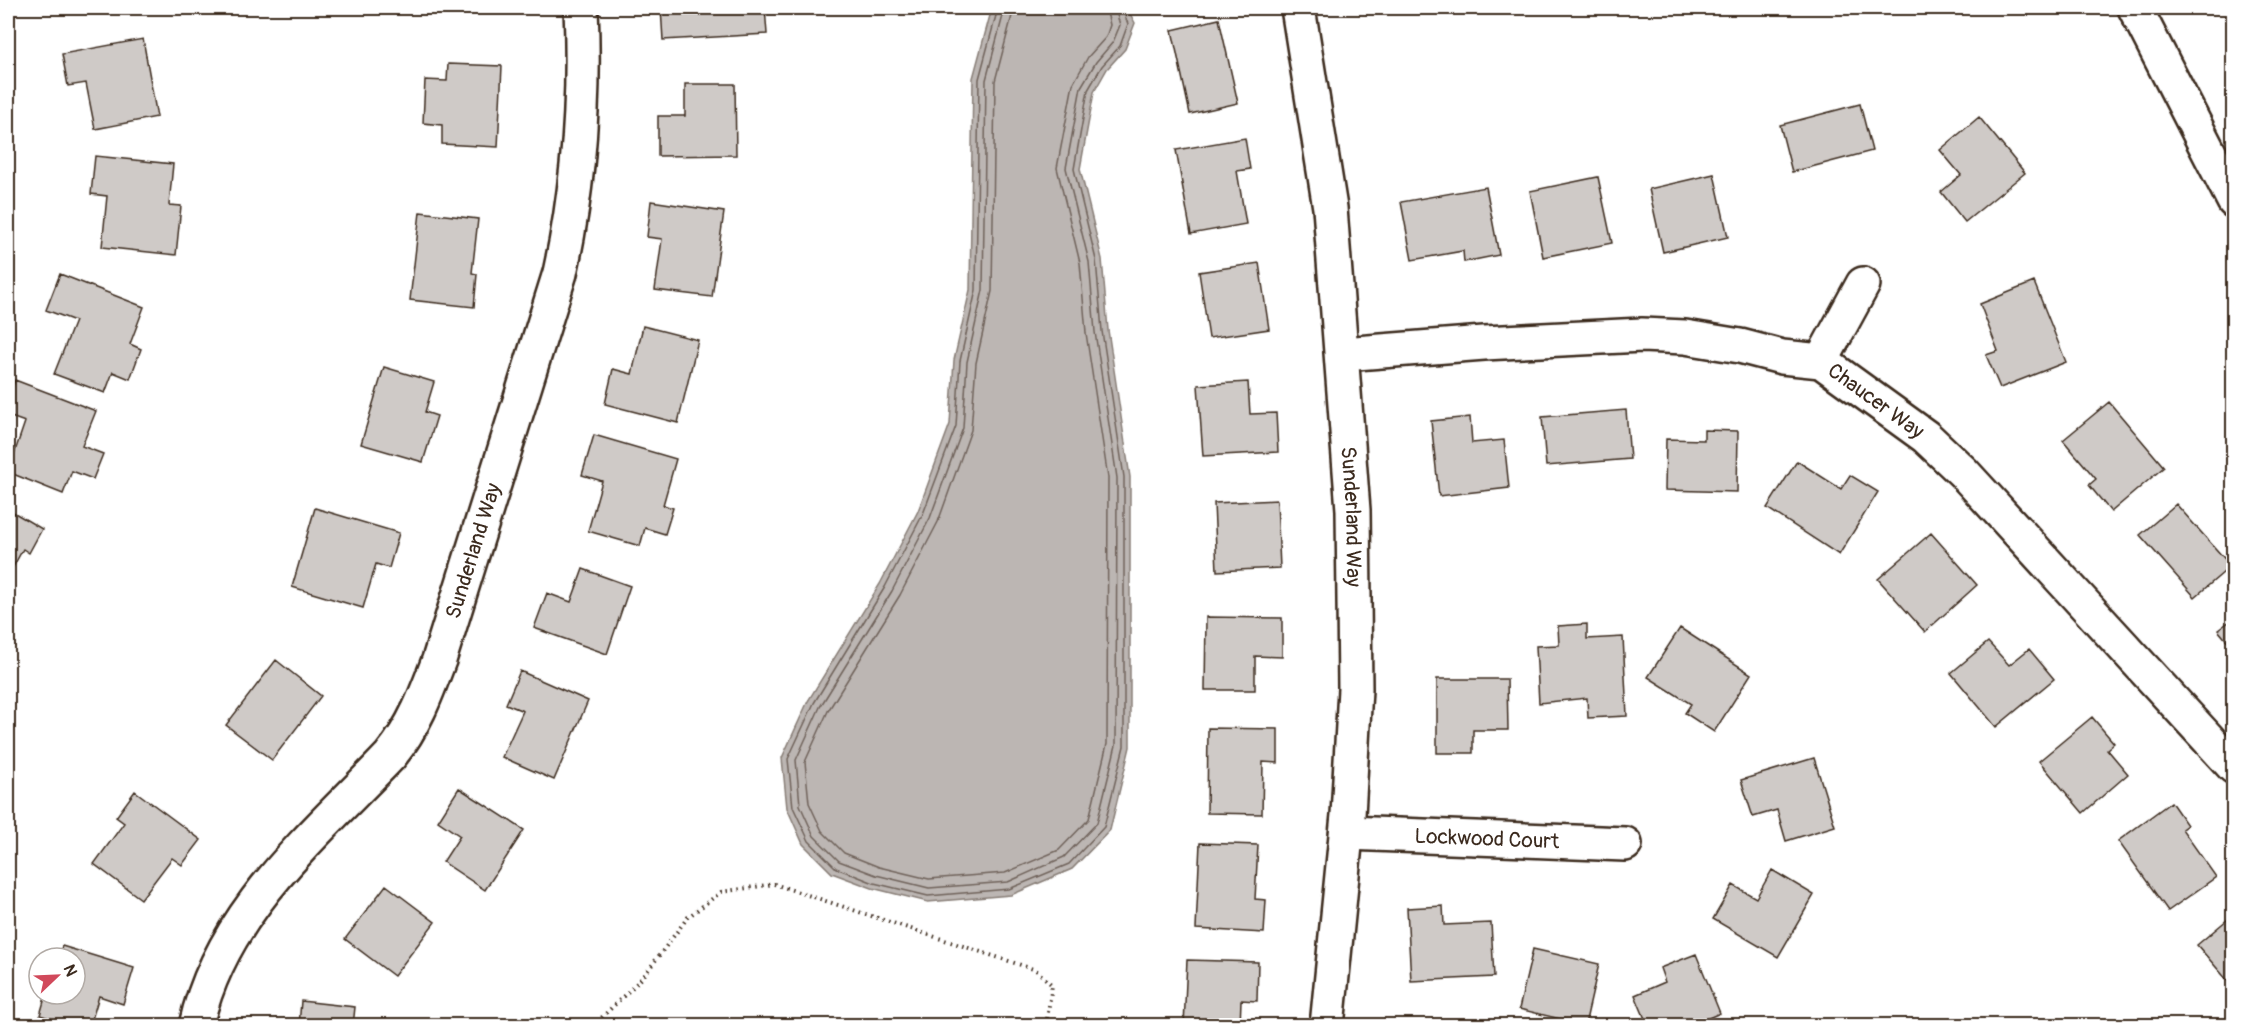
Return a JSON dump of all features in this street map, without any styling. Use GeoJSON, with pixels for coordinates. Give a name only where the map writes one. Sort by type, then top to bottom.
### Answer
{"type":"FeatureCollection","features":[{"type":"Feature","properties":{"kind":"street","name":"Sunderland Way"},"geometry":{"type":"LineString","coordinates":[[196,1026],[216,964],[249,908],[270,882],[396,748],[412,724],[429,686],[560,273],[571,214],[582,111],[581,8]]}},
{"type":"Feature","properties":{"kind":"street","name":"Sunderland Way"},"geometry":{"type":"LineString","coordinates":[[1298,8],[1329,196],[1352,462],[1354,689],[1347,833],[1327,1026]]}},
{"type":"Feature","properties":{"kind":"street"},"geometry":{"type":"LineString","coordinates":[[2135,8],[2234,201]]}},
{"type":"Feature","properties":{"kind":"street"},"geometry":{"type":"LineString","coordinates":[[1821,361],[1863,284]]}},
{"type":"Feature","properties":{"kind":"street","name":"Chaucer Way"},"geometry":{"type":"LineString","coordinates":[[1343,354],[1484,343],[1642,335],[1685,337],[1740,346],[1782,357],[1821,361],[1926,437],[1963,472],[2234,767]]}},
{"type":"Feature","properties":{"kind":"street","name":"Lockwood Court"},"geometry":{"type":"LineString","coordinates":[[1347,833],[1624,844]]}},
{"type":"Feature","properties":{"kind":"path"},"geometry":{"type":"LineString","coordinates":[[593,1026],[643,977],[688,917],[721,892],[774,885],[1036,970],[1052,985],[1046,1026]]}},
{"type":"Feature","properties":{"kind":"water"},"geometry":{"type":"Polygon","coordinates":[[[992,8],[1127,8],[1135,23],[1125,49],[1107,69],[1094,92],[1080,169],[1102,259],[1108,330],[1130,477],[1130,747],[1110,830],[1072,869],[1011,895],[928,902],[872,888],[832,873],[803,844],[787,808],[782,758],[808,701],[880,584],[918,511],[950,424],[954,360],[970,290],[973,78],[992,8]]]}},
{"type":"Feature","properties":{"kind":"building"},"geometry":{"type":"Polygon","coordinates":[[[661,8],[765,8],[767,34],[663,40],[661,8]]]}},
{"type":"Feature","properties":{"kind":"building"},"geometry":{"type":"Polygon","coordinates":[[[1219,19],[1238,103],[1190,114],[1172,30],[1219,19]]]}},
{"type":"Feature","properties":{"kind":"building"},"geometry":{"type":"Polygon","coordinates":[[[143,39],[157,117],[95,129],[86,83],[68,86],[62,54],[143,39]]]}},
{"type":"Feature","properties":{"kind":"building"},"geometry":{"type":"Polygon","coordinates":[[[448,64],[502,66],[498,147],[442,144],[442,125],[423,123],[425,80],[447,81],[448,64]]]}},
{"type":"Feature","properties":{"kind":"building"},"geometry":{"type":"Polygon","coordinates":[[[685,84],[735,84],[736,155],[658,156],[658,116],[685,116],[685,84]]]}},
{"type":"Feature","properties":{"kind":"building"},"geometry":{"type":"Polygon","coordinates":[[[1860,104],[1872,151],[1792,172],[1780,125],[1860,104]]]}},
{"type":"Feature","properties":{"kind":"building"},"geometry":{"type":"Polygon","coordinates":[[[1979,117],[2025,173],[1965,222],[1941,192],[1961,175],[1940,150],[1979,117]]]}},
{"type":"Feature","properties":{"kind":"building"},"geometry":{"type":"Polygon","coordinates":[[[1245,138],[1250,169],[1237,171],[1246,224],[1191,234],[1176,150],[1245,138]]]}},
{"type":"Feature","properties":{"kind":"building"},"geometry":{"type":"Polygon","coordinates":[[[95,156],[173,164],[169,205],[181,206],[176,255],[102,247],[107,196],[91,194],[95,156]]]}},
{"type":"Feature","properties":{"kind":"building"},"geometry":{"type":"Polygon","coordinates":[[[1714,174],[1728,237],[1663,252],[1649,189],[1714,174]]]}},
{"type":"Feature","properties":{"kind":"building"},"geometry":{"type":"Polygon","coordinates":[[[1598,177],[1612,243],[1543,257],[1530,191],[1598,177]]]}},
{"type":"Feature","properties":{"kind":"building"},"geometry":{"type":"Polygon","coordinates":[[[1486,187],[1499,255],[1464,262],[1463,251],[1412,260],[1401,202],[1486,187]]]}},
{"type":"Feature","properties":{"kind":"building"},"geometry":{"type":"Polygon","coordinates":[[[651,201],[724,212],[712,297],[655,290],[662,239],[647,237],[651,201]]]}},
{"type":"Feature","properties":{"kind":"building"},"geometry":{"type":"Polygon","coordinates":[[[420,212],[478,219],[472,273],[477,274],[474,307],[410,300],[420,212]]]}},
{"type":"Feature","properties":{"kind":"building"},"geometry":{"type":"Polygon","coordinates":[[[1259,263],[1269,329],[1209,338],[1199,272],[1259,263]]]}},
{"type":"Feature","properties":{"kind":"building"},"geometry":{"type":"Polygon","coordinates":[[[60,274],[144,307],[130,344],[141,349],[130,379],[113,372],[105,393],[54,374],[75,321],[46,310],[60,274]]]}},
{"type":"Feature","properties":{"kind":"building"},"geometry":{"type":"Polygon","coordinates":[[[2034,282],[2066,362],[2000,388],[1986,355],[1998,351],[1980,304],[2034,282]]]}},
{"type":"Feature","properties":{"kind":"building"},"geometry":{"type":"Polygon","coordinates":[[[643,326],[698,340],[678,423],[605,404],[613,369],[632,374],[643,326]]]}},
{"type":"Feature","properties":{"kind":"building"},"geometry":{"type":"Polygon","coordinates":[[[384,367],[434,382],[425,412],[437,416],[423,462],[361,444],[384,367]]]}},
{"type":"Feature","properties":{"kind":"building"},"geometry":{"type":"Polygon","coordinates":[[[15,380],[96,411],[82,446],[103,454],[93,479],[72,471],[63,494],[8,472],[25,422],[8,416],[8,400],[15,380]]]}},
{"type":"Feature","properties":{"kind":"building"},"geometry":{"type":"Polygon","coordinates":[[[1248,382],[1250,414],[1276,413],[1278,452],[1203,456],[1198,385],[1248,382]]]}},
{"type":"Feature","properties":{"kind":"building"},"geometry":{"type":"Polygon","coordinates":[[[2109,402],[2164,467],[2111,512],[2089,485],[2096,479],[2063,440],[2109,402]]]}},
{"type":"Feature","properties":{"kind":"building"},"geometry":{"type":"Polygon","coordinates":[[[1626,410],[1630,459],[1546,466],[1542,417],[1626,410]]]}},
{"type":"Feature","properties":{"kind":"building"},"geometry":{"type":"Polygon","coordinates":[[[1470,417],[1472,443],[1504,440],[1509,488],[1439,496],[1431,421],[1470,417]]]}},
{"type":"Feature","properties":{"kind":"building"},"geometry":{"type":"Polygon","coordinates":[[[1704,430],[1738,431],[1737,492],[1665,490],[1666,439],[1704,440],[1704,430]]]}},
{"type":"Feature","properties":{"kind":"building"},"geometry":{"type":"Polygon","coordinates":[[[594,435],[676,459],[663,505],[673,508],[665,534],[645,528],[640,546],[588,531],[602,481],[582,475],[594,435]]]}},
{"type":"Feature","properties":{"kind":"building"},"geometry":{"type":"Polygon","coordinates":[[[1797,461],[1841,489],[1850,475],[1878,492],[1839,555],[1767,508],[1797,461]]]}},
{"type":"Feature","properties":{"kind":"building"},"geometry":{"type":"Polygon","coordinates":[[[1277,500],[1280,568],[1217,571],[1214,503],[1277,500]]]}},
{"type":"Feature","properties":{"kind":"building"},"geometry":{"type":"Polygon","coordinates":[[[2176,504],[2231,566],[2195,597],[2140,535],[2176,504]]]}},
{"type":"Feature","properties":{"kind":"building"},"geometry":{"type":"Polygon","coordinates":[[[315,508],[399,533],[389,568],[376,564],[363,608],[292,587],[315,508]]]}},
{"type":"Feature","properties":{"kind":"building"},"geometry":{"type":"Polygon","coordinates":[[[8,509],[42,529],[29,553],[23,549],[8,576],[8,509]]]}},
{"type":"Feature","properties":{"kind":"building"},"geometry":{"type":"Polygon","coordinates":[[[1931,533],[1977,585],[1925,632],[1878,579],[1931,533]]]}},
{"type":"Feature","properties":{"kind":"building"},"geometry":{"type":"Polygon","coordinates":[[[583,569],[630,586],[607,654],[534,628],[547,593],[571,602],[583,569]]]}},
{"type":"Feature","properties":{"kind":"building"},"geometry":{"type":"Polygon","coordinates":[[[1206,617],[1282,618],[1282,657],[1255,656],[1255,690],[1205,690],[1206,617]]]}},
{"type":"Feature","properties":{"kind":"building"},"geometry":{"type":"Polygon","coordinates":[[[2234,618],[2234,649],[2218,630],[2234,618]]]}},
{"type":"Feature","properties":{"kind":"building"},"geometry":{"type":"Polygon","coordinates":[[[1587,624],[1587,639],[1623,637],[1627,716],[1588,718],[1587,698],[1539,703],[1536,646],[1559,645],[1558,626],[1587,624]]]}},
{"type":"Feature","properties":{"kind":"building"},"geometry":{"type":"Polygon","coordinates":[[[1680,628],[1751,674],[1714,732],[1685,713],[1691,704],[1648,677],[1680,628]]]}},
{"type":"Feature","properties":{"kind":"building"},"geometry":{"type":"Polygon","coordinates":[[[1988,642],[2009,665],[2029,649],[2054,679],[1996,727],[1951,673],[1988,642]]]}},
{"type":"Feature","properties":{"kind":"building"},"geometry":{"type":"Polygon","coordinates":[[[276,660],[321,696],[272,760],[226,725],[276,660]]]}},
{"type":"Feature","properties":{"kind":"building"},"geometry":{"type":"Polygon","coordinates":[[[520,671],[588,701],[554,780],[502,757],[523,711],[506,704],[520,671]]]}},
{"type":"Feature","properties":{"kind":"building"},"geometry":{"type":"Polygon","coordinates":[[[1437,679],[1507,679],[1508,730],[1473,730],[1473,753],[1437,753],[1437,679]]]}},
{"type":"Feature","properties":{"kind":"building"},"geometry":{"type":"Polygon","coordinates":[[[2092,717],[2114,743],[2107,749],[2128,774],[2083,813],[2039,761],[2092,717]]]}},
{"type":"Feature","properties":{"kind":"building"},"geometry":{"type":"Polygon","coordinates":[[[1208,728],[1278,729],[1278,763],[1263,762],[1262,814],[1207,813],[1208,728]]]}},
{"type":"Feature","properties":{"kind":"building"},"geometry":{"type":"Polygon","coordinates":[[[1814,758],[1835,826],[1786,841],[1777,810],[1753,817],[1741,780],[1814,758]]]}},
{"type":"Feature","properties":{"kind":"building"},"geometry":{"type":"Polygon","coordinates":[[[459,788],[524,830],[485,890],[443,862],[460,836],[438,821],[459,788]]]}},
{"type":"Feature","properties":{"kind":"building"},"geometry":{"type":"Polygon","coordinates":[[[135,791],[201,840],[182,865],[172,858],[141,899],[94,864],[124,823],[116,817],[135,791]]]}},
{"type":"Feature","properties":{"kind":"building"},"geometry":{"type":"Polygon","coordinates":[[[2171,802],[2187,825],[2182,829],[2216,877],[2168,911],[2118,841],[2171,802]]]}},
{"type":"Feature","properties":{"kind":"building"},"geometry":{"type":"Polygon","coordinates":[[[1200,843],[1258,845],[1255,899],[1266,900],[1264,933],[1196,929],[1200,843]]]}},
{"type":"Feature","properties":{"kind":"building"},"geometry":{"type":"Polygon","coordinates":[[[1772,870],[1814,895],[1778,957],[1713,919],[1733,885],[1756,898],[1772,870]]]}},
{"type":"Feature","properties":{"kind":"building"},"geometry":{"type":"Polygon","coordinates":[[[386,885],[435,922],[394,976],[345,939],[386,885]]]}},
{"type":"Feature","properties":{"kind":"building"},"geometry":{"type":"Polygon","coordinates":[[[1443,906],[1444,925],[1491,923],[1494,977],[1411,981],[1407,908],[1443,906]]]}},
{"type":"Feature","properties":{"kind":"building"},"geometry":{"type":"Polygon","coordinates":[[[2234,914],[2234,988],[2197,945],[2234,914]]]}},
{"type":"Feature","properties":{"kind":"building"},"geometry":{"type":"Polygon","coordinates":[[[1533,949],[1599,964],[1585,1025],[1519,1009],[1533,949]]]}},
{"type":"Feature","properties":{"kind":"building"},"geometry":{"type":"Polygon","coordinates":[[[87,954],[134,968],[123,1004],[99,996],[90,1026],[74,1026],[40,1015],[43,1006],[87,1006],[87,954]]]}},
{"type":"Feature","properties":{"kind":"building"},"geometry":{"type":"Polygon","coordinates":[[[1696,954],[1720,1013],[1690,1026],[1648,1026],[1635,995],[1665,982],[1660,968],[1696,954]]]}},
{"type":"Feature","properties":{"kind":"building"},"geometry":{"type":"Polygon","coordinates":[[[1187,960],[1258,962],[1257,1001],[1241,1000],[1240,1026],[1184,1026],[1187,960]]]}},
{"type":"Feature","properties":{"kind":"building"},"geometry":{"type":"Polygon","coordinates":[[[301,1001],[355,1007],[353,1026],[299,1026],[301,1001]]]}}]}
